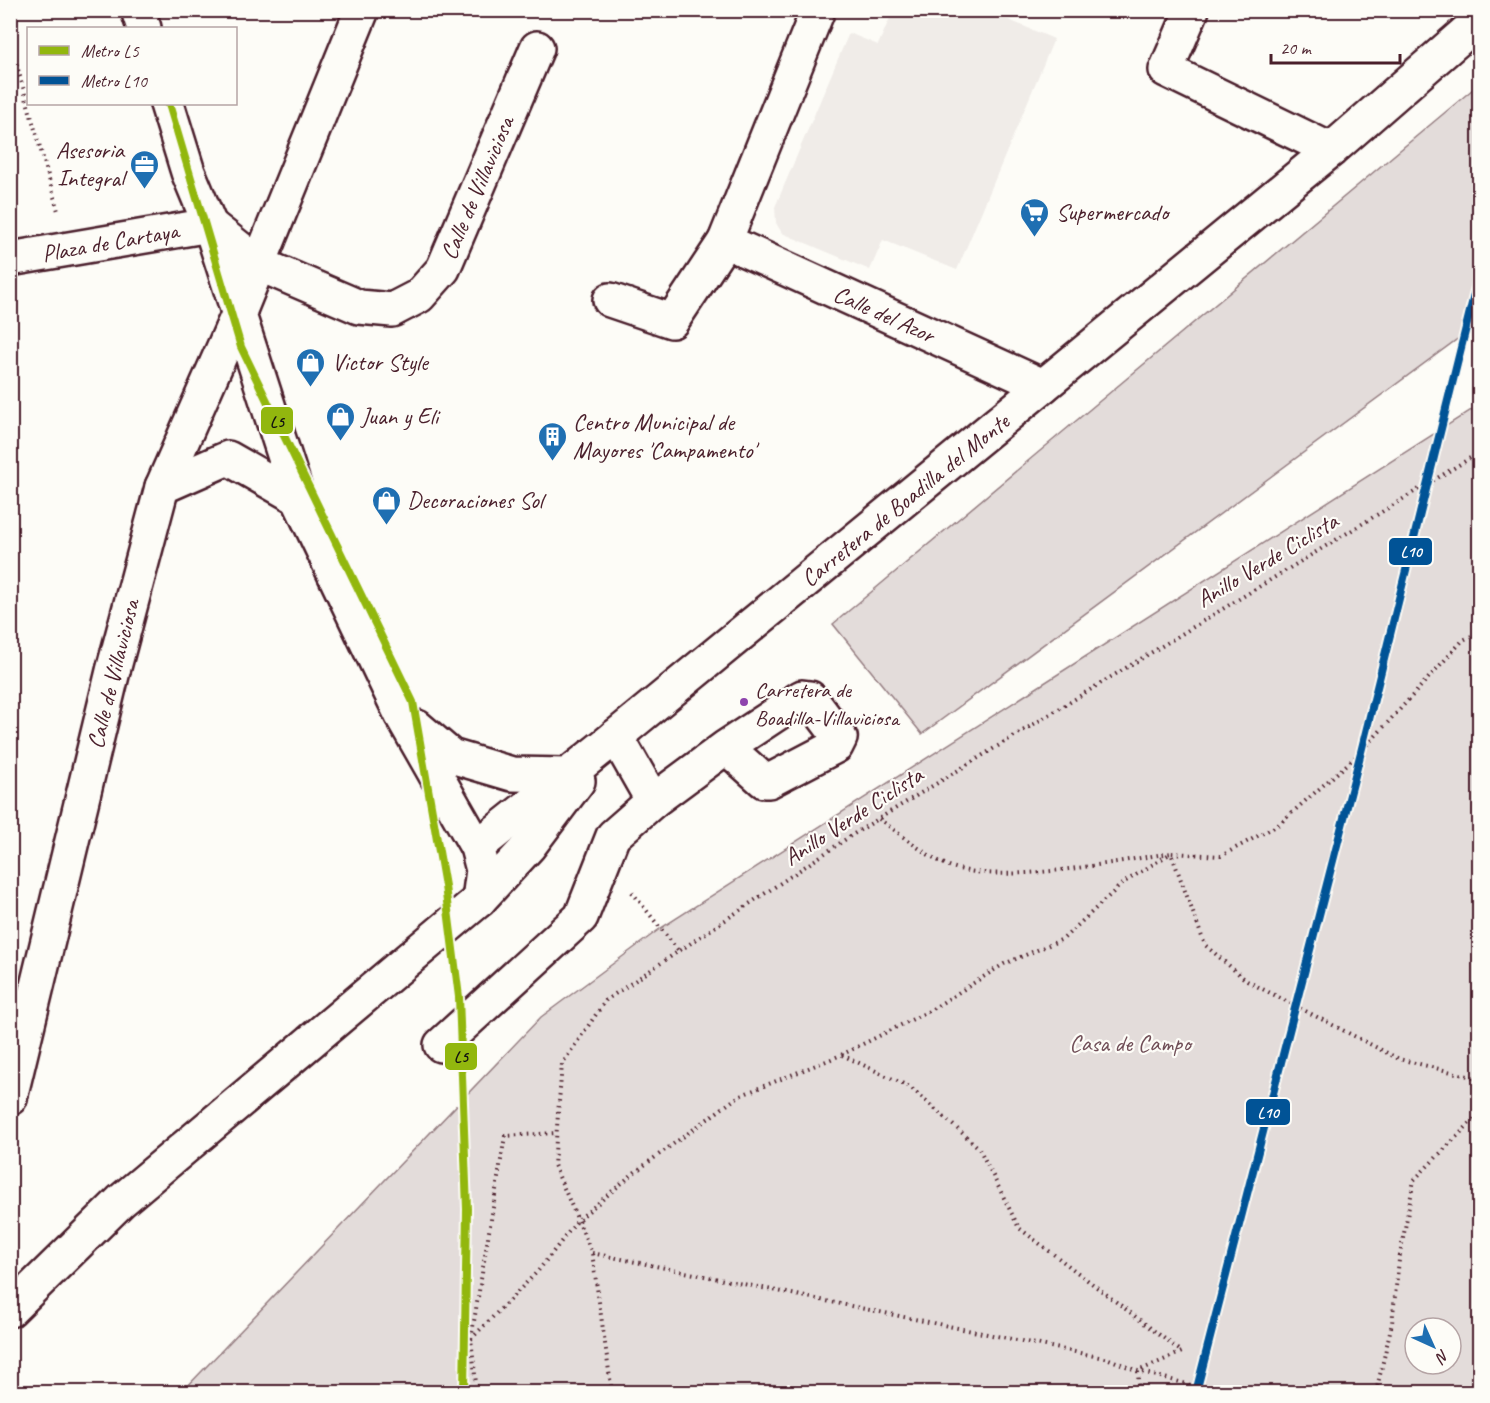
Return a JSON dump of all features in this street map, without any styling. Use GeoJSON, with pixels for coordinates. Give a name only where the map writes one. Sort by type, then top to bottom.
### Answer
{"type":"FeatureCollection","features":[{"type":"Feature","properties":{"kind":"main road"},"geometry":{"type":"LineString","coordinates":[[138,10],[144,27]]}},
{"type":"Feature","properties":{"kind":"main road","name":"Calle de Villaviciosa"},"geometry":{"type":"LineString","coordinates":[[10,1098],[113,671],[162,487],[238,315],[362,10]]}},
{"type":"Feature","properties":{"kind":"main road"},"geometry":{"type":"LineString","coordinates":[[610,300],[672,321],[724,241],[818,10]]}},
{"type":"Feature","properties":{"kind":"main road"},"geometry":{"type":"LineString","coordinates":[[1192,10],[1166,70],[1331,150]]}},
{"type":"Feature","properties":{"kind":"main road","name":"Carretera de Boadilla del Monte"},"geometry":{"type":"LineString","coordinates":[[477,847],[610,741],[1331,150],[1479,20]]}},
{"type":"Feature","properties":{"kind":"main road","name":"Calle de Villaviciosa"},"geometry":{"type":"LineString","coordinates":[[210,225],[259,264],[359,307],[392,310],[419,296],[443,269],[537,48]]}},
{"type":"Feature","properties":{"kind":"main road"},"geometry":{"type":"LineString","coordinates":[[167,105],[188,172],[210,225],[298,498],[401,714],[477,847],[483,870],[479,900]]}},
{"type":"Feature","properties":{"kind":"main road","name":"Plaza de Cartaya"},"geometry":{"type":"LineString","coordinates":[[10,260],[210,225]]}},
{"type":"Feature","properties":{"kind":"main road","name":"Calle del Azor"},"geometry":{"type":"LineString","coordinates":[[724,241],[1044,386]]}},
{"type":"Feature","properties":{"kind":"main road"},"geometry":{"type":"LineString","coordinates":[[162,487],[228,458],[298,498]]}},
{"type":"Feature","properties":{"kind":"main road"},"geometry":{"type":"LineString","coordinates":[[401,714],[451,756],[512,774],[567,775]]}},
{"type":"Feature","properties":{"kind":"main road"},"geometry":{"type":"LineString","coordinates":[[10,1311],[121,1201],[479,900],[529,846],[610,741],[653,801]]}},
{"type":"Feature","properties":{"kind":"main road"},"geometry":{"type":"LineString","coordinates":[[441,1046],[581,917],[613,836],[653,801],[726,747]]}},
{"type":"Feature","properties":{"kind":"path"},"geometry":{"type":"LineString","coordinates":[[10,41],[27,102]]}},
{"type":"Feature","properties":{"kind":"path"},"geometry":{"type":"LineString","coordinates":[[28,105],[68,249]]}},
{"type":"Feature","properties":{"kind":"path","name":"Anillo Verde Ciclista"},"geometry":{"type":"LineString","coordinates":[[612,1392],[592,1253],[554,1165],[561,1064],[606,1000],[879,819],[1479,452]]}},
{"type":"Feature","properties":{"kind":"path"},"geometry":{"type":"LineString","coordinates":[[879,819],[949,866],[977,874],[1069,868],[1171,853],[1221,856],[1278,825],[1361,752],[1463,640],[1479,632]]}},
{"type":"Feature","properties":{"kind":"path"},"geometry":{"type":"LineString","coordinates":[[471,1339],[538,1271],[578,1220],[635,1172],[738,1096],[842,1055],[929,1011],[1004,964],[1062,939],[1123,883],[1171,853]]}},
{"type":"Feature","properties":{"kind":"path"},"geometry":{"type":"LineString","coordinates":[[1171,853],[1205,945],[1246,981],[1399,1059],[1479,1079]]}},
{"type":"Feature","properties":{"kind":"path"},"geometry":{"type":"LineString","coordinates":[[590,891],[629,890],[680,953]]}},
{"type":"Feature","properties":{"kind":"path"},"geometry":{"type":"LineString","coordinates":[[842,1055],[910,1087],[979,1148],[1019,1228],[1182,1352],[1138,1371]]}},
{"type":"Feature","properties":{"kind":"path"},"geometry":{"type":"LineString","coordinates":[[1376,1392],[1392,1323],[1399,1260],[1414,1180],[1479,1113]]}},
{"type":"Feature","properties":{"kind":"path"},"geometry":{"type":"LineString","coordinates":[[477,1392],[471,1339],[505,1136],[556,1133]]}},
{"type":"Feature","properties":{"kind":"path"},"geometry":{"type":"LineString","coordinates":[[592,1253],[1109,1359],[1138,1371],[1218,1392]]}},
{"type":"Feature","properties":{"kind":"path"},"geometry":{"type":"LineString","coordinates":[[1138,1371],[1139,1392]]}},
{"type":"Feature","properties":{"kind":"shaded area"},"geometry":{"type":"Polygon","coordinates":[[[985,10],[1054,39],[957,270],[883,240],[870,270],[782,233],[776,223],[775,207],[849,33],[878,45],[893,11],[985,10]]]}},
{"type":"Feature","properties":{"kind":"green space"},"geometry":{"type":"Polygon","coordinates":[[[1479,84],[1479,323],[922,734],[833,624],[1479,84]]]}},
{"type":"Feature","properties":{"kind":"green space","name":"Casa de Campo"},"geometry":{"type":"Polygon","coordinates":[[[1479,405],[1479,1392],[182,1392],[541,1017],[661,928],[1479,405]]]}},
{"type":"Feature","properties":{"kind":"metro line","name":"L5"},"geometry":{"type":"LineString","coordinates":[[169,105],[241,347],[413,702],[445,886],[459,997],[467,1209],[464,1392]]}},
{"type":"Feature","properties":{"kind":"metro line","name":"L10"},"geometry":{"type":"LineString","coordinates":[[1196,1392],[1361,752],[1480,271]]}},
{"type":"Feature","properties":{"kind":"place","name":"Asesoria Integral"},"geometry":{"type":"Point","coordinates":[145,190]}},
{"type":"Feature","properties":{"kind":"place","name":"Supermercado"},"geometry":{"type":"Point","coordinates":[1035,238]}},
{"type":"Feature","properties":{"kind":"place","name":"Victor Style"},"geometry":{"type":"Point","coordinates":[311,388]}},
{"type":"Feature","properties":{"kind":"place","name":"Juan y Eli"},"geometry":{"type":"Point","coordinates":[340,442]}},
{"type":"Feature","properties":{"kind":"place","name":"Centro Municipal de Mayores 'Campamento'"},"geometry":{"type":"Point","coordinates":[552,462]}},
{"type":"Feature","properties":{"kind":"place","name":"Decoraciones Sol"},"geometry":{"type":"Point","coordinates":[386,526]}},
{"type":"Feature","properties":{"kind":"place","name":"Carretera de Boadilla-Villaviciosa"},"geometry":{"type":"Point","coordinates":[744,702]}}]}
